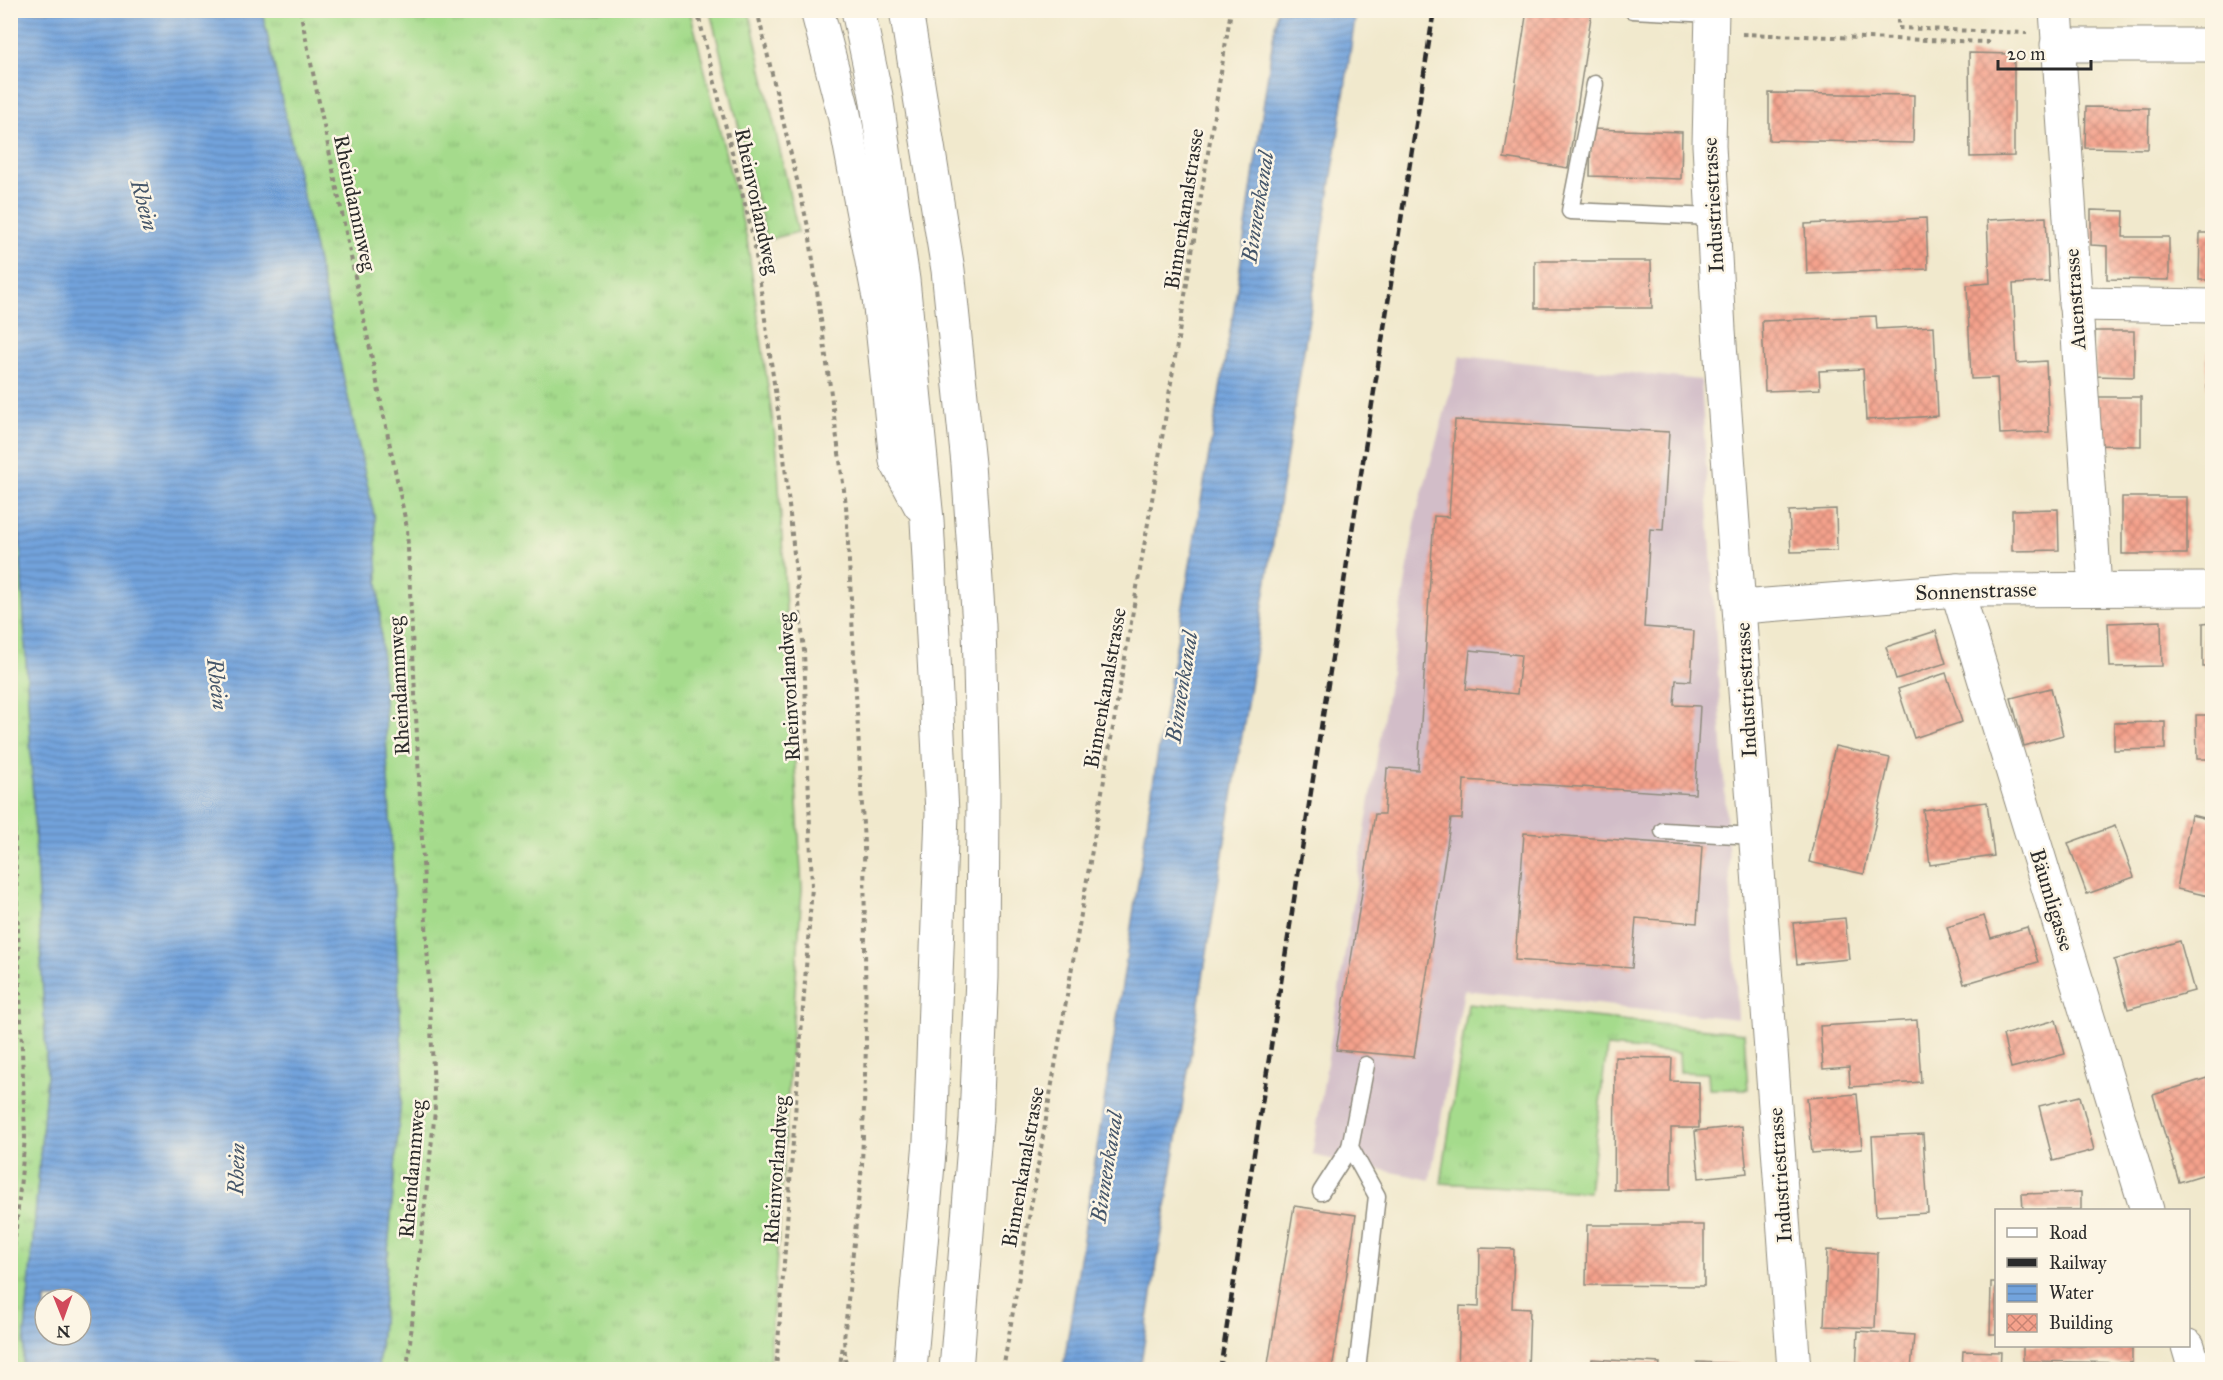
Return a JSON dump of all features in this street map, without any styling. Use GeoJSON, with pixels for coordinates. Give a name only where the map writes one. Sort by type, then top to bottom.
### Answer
{"type":"FeatureCollection","features":[{"type":"Feature","properties":{"kind":"main road"},"geometry":{"type":"LineString","coordinates":[[817,10],[844,114],[879,298],[896,461],[927,520]]}},
{"type":"Feature","properties":{"kind":"main road"},"geometry":{"type":"LineString","coordinates":[[858,10],[876,96],[903,279],[927,520],[942,813],[930,1141],[910,1370]]}},
{"type":"Feature","properties":{"kind":"main road"},"geometry":{"type":"LineString","coordinates":[[906,10],[948,270],[968,464],[979,625],[982,977],[976,1132],[956,1370]]}},
{"type":"Feature","properties":{"kind":"main road","name":"Industriestrasse"},"geometry":{"type":"LineString","coordinates":[[1719,20],[1709,145],[1755,836],[1794,1370]]}},
{"type":"Feature","properties":{"kind":"main road"},"geometry":{"type":"LineString","coordinates":[[2056,30],[2212,45]]}},
{"type":"Feature","properties":{"kind":"main road","name":"Auenstrasse"},"geometry":{"type":"LineString","coordinates":[[2056,30],[2095,588]]}},
{"type":"Feature","properties":{"kind":"main road"},"geometry":{"type":"LineString","coordinates":[[2075,304],[2212,306]]}},
{"type":"Feature","properties":{"kind":"main road","name":"Sonnenstrasse"},"geometry":{"type":"LineString","coordinates":[[1741,607],[1957,590],[2212,589]]}},
{"type":"Feature","properties":{"kind":"main road","name":"Bäumligasse"},"geometry":{"type":"LineString","coordinates":[[1957,590],[2147,1209]]}},
{"type":"Feature","properties":{"kind":"main road"},"geometry":{"type":"LineString","coordinates":[[2188,1347],[2195,1370]]}},
{"type":"Feature","properties":{"kind":"lane"},"geometry":{"type":"LineString","coordinates":[[1632,10],[1719,20]]}},
{"type":"Feature","properties":{"kind":"lane"},"geometry":{"type":"LineString","coordinates":[[1595,84],[1570,211],[1713,217]]}},
{"type":"Feature","properties":{"kind":"lane"},"geometry":{"type":"LineString","coordinates":[[1663,831],[1755,836]]}},
{"type":"Feature","properties":{"kind":"lane"},"geometry":{"type":"LineString","coordinates":[[1321,1192],[1350,1147],[1366,1065]]}},
{"type":"Feature","properties":{"kind":"lane"},"geometry":{"type":"LineString","coordinates":[[1350,1147],[1377,1196],[1357,1370]]}},
{"type":"Feature","properties":{"kind":"path","name":"Rheindammweg"},"geometry":{"type":"LineString","coordinates":[[300,10],[406,528],[435,1111],[407,1370]]}},
{"type":"Feature","properties":{"kind":"path","name":"Rheinvorlandweg"},"geometry":{"type":"LineString","coordinates":[[697,10],[754,241],[783,447],[804,651],[812,887],[776,1370]]}},
{"type":"Feature","properties":{"kind":"path"},"geometry":{"type":"LineString","coordinates":[[758,10],[809,231],[846,505],[864,844],[866,1045],[862,1165],[844,1339],[838,1370]]}},
{"type":"Feature","properties":{"kind":"path","name":"Binnenkanalstrasse"},"geometry":{"type":"LineString","coordinates":[[1003,1370],[1152,500],[1231,10]]}},
{"type":"Feature","properties":{"kind":"path"},"geometry":{"type":"LineString","coordinates":[[1898,10],[1898,28],[2056,30]]}},
{"type":"Feature","properties":{"kind":"path"},"geometry":{"type":"LineString","coordinates":[[1719,20],[1987,42],[1991,47]]}},
{"type":"Feature","properties":{"kind":"path"},"geometry":{"type":"LineString","coordinates":[[10,694],[25,1138],[10,1289]]}},
{"type":"Feature","properties":{"kind":"path"},"geometry":{"type":"LineString","coordinates":[[844,1339],[846,1370]]}},
{"type":"Feature","properties":{"kind":"shaded area"},"geometry":{"type":"Polygon","coordinates":[[[1460,356],[1701,380],[1738,1019],[1464,990],[1430,1180],[1312,1155],[1417,512],[1460,356]]]}},
{"type":"Feature","properties":{"kind":"green space"},"geometry":{"type":"Polygon","coordinates":[[[262,11],[690,11],[747,239],[777,451],[802,889],[769,1369],[378,1369],[403,1074],[375,519],[262,11]]]}},
{"type":"Feature","properties":{"kind":"green space"},"geometry":{"type":"Polygon","coordinates":[[[710,11],[749,11],[798,232],[767,240],[710,11]]]}},
{"type":"Feature","properties":{"kind":"green space"},"geometry":{"type":"Polygon","coordinates":[[[10,483],[19,521],[47,1075],[22,1370],[10,1369],[10,483]]]}},
{"type":"Feature","properties":{"kind":"green space"},"geometry":{"type":"Polygon","coordinates":[[[1468,1004],[1744,1033],[1748,1089],[1709,1089],[1708,1073],[1680,1072],[1679,1053],[1607,1047],[1589,1192],[1441,1183],[1468,1004]]]}},
{"type":"Feature","properties":{"kind":"water","name":"Rhein"},"geometry":{"type":"Polygon","coordinates":[[[10,11],[262,11],[375,519],[403,1074],[378,1369],[22,1369],[47,1075],[19,521],[10,483],[10,11]]]}},
{"type":"Feature","properties":{"kind":"water","name":"Binnenkanal"},"geometry":{"type":"Polygon","coordinates":[[[1277,11],[1356,11],[1336,151],[1140,1369],[1063,1369],[1158,752],[1235,302],[1277,11]]]}},
{"type":"Feature","properties":{"kind":"building"},"geometry":{"type":"Polygon","coordinates":[[[1527,10],[1592,10],[1568,168],[1504,158],[1527,10]]]}},
{"type":"Feature","properties":{"kind":"building"},"geometry":{"type":"Polygon","coordinates":[[[1949,10],[1993,10],[1993,15],[1949,10]]]}},
{"type":"Feature","properties":{"kind":"building"},"geometry":{"type":"Polygon","coordinates":[[[1969,53],[2014,54],[2014,156],[1970,157],[1969,53]]]}},
{"type":"Feature","properties":{"kind":"building"},"geometry":{"type":"Polygon","coordinates":[[[1769,93],[1914,95],[1913,143],[1769,140],[1769,93]]]}},
{"type":"Feature","properties":{"kind":"building"},"geometry":{"type":"Polygon","coordinates":[[[2086,107],[2149,108],[2148,149],[2085,148],[2086,107]]]}},
{"type":"Feature","properties":{"kind":"building"},"geometry":{"type":"Polygon","coordinates":[[[1591,129],[1682,132],[1681,179],[1590,176],[1591,129]]]}},
{"type":"Feature","properties":{"kind":"building"},"geometry":{"type":"Polygon","coordinates":[[[2091,210],[2124,211],[2123,237],[2169,237],[2169,280],[2107,279],[2107,246],[2091,245],[2091,210]]]}},
{"type":"Feature","properties":{"kind":"building"},"geometry":{"type":"Polygon","coordinates":[[[2046,217],[2049,282],[2013,284],[2017,363],[2046,361],[2049,432],[2000,434],[1997,378],[1971,379],[1967,285],[1990,283],[1987,220],[2046,217]]]}},
{"type":"Feature","properties":{"kind":"building"},"geometry":{"type":"Polygon","coordinates":[[[1926,218],[1928,269],[1807,274],[1805,224],[1926,218]]]}},
{"type":"Feature","properties":{"kind":"building"},"geometry":{"type":"Polygon","coordinates":[[[2200,233],[2212,233],[2212,280],[2199,280],[2200,233]]]}},
{"type":"Feature","properties":{"kind":"building"},"geometry":{"type":"Polygon","coordinates":[[[1535,261],[1651,261],[1652,308],[1535,308],[1535,261]]]}},
{"type":"Feature","properties":{"kind":"building"},"geometry":{"type":"Polygon","coordinates":[[[1876,316],[1877,329],[1934,326],[1938,416],[1866,420],[1863,369],[1819,371],[1820,389],[1765,391],[1762,321],[1876,316]]]}},
{"type":"Feature","properties":{"kind":"building"},"geometry":{"type":"Polygon","coordinates":[[[2095,331],[2134,331],[2134,377],[2095,376],[2095,331]]]}},
{"type":"Feature","properties":{"kind":"building"},"geometry":{"type":"Polygon","coordinates":[[[2207,352],[2212,352],[2212,388],[2207,388],[2207,352]]]}},
{"type":"Feature","properties":{"kind":"building"},"geometry":{"type":"Polygon","coordinates":[[[2096,397],[2141,397],[2141,446],[2096,445],[2096,397]]]}},
{"type":"Feature","properties":{"kind":"building"},"geometry":{"type":"Polygon","coordinates":[[[1455,420],[1669,432],[1663,530],[1650,529],[1644,627],[1694,631],[1691,681],[1676,680],[1674,705],[1700,706],[1695,794],[1464,780],[1462,819],[1451,819],[1414,1057],[1336,1050],[1375,814],[1384,814],[1387,768],[1418,770],[1434,516],[1449,517],[1455,420]],[[1470,650],[1466,689],[1517,694],[1521,655],[1470,650]]]}},
{"type":"Feature","properties":{"kind":"building"},"geometry":{"type":"Polygon","coordinates":[[[2122,497],[2187,497],[2187,554],[2122,554],[2122,497]]]}},
{"type":"Feature","properties":{"kind":"building"},"geometry":{"type":"Polygon","coordinates":[[[1836,509],[1837,551],[1791,552],[1789,511],[1836,509]]]}},
{"type":"Feature","properties":{"kind":"building"},"geometry":{"type":"Polygon","coordinates":[[[2058,509],[2059,550],[2012,551],[2012,510],[2058,509]]]}},
{"type":"Feature","properties":{"kind":"building"},"geometry":{"type":"Polygon","coordinates":[[[2161,621],[2162,666],[2110,667],[2108,623],[2161,621]]]}},
{"type":"Feature","properties":{"kind":"building"},"geometry":{"type":"Polygon","coordinates":[[[2212,622],[2212,667],[2203,667],[2203,623],[2212,622]]]}},
{"type":"Feature","properties":{"kind":"building"},"geometry":{"type":"Polygon","coordinates":[[[1936,631],[1946,663],[1896,679],[1886,647],[1936,631]]]}},
{"type":"Feature","properties":{"kind":"building"},"geometry":{"type":"Polygon","coordinates":[[[1946,673],[1962,722],[1914,738],[1898,689],[1946,673]]]}},
{"type":"Feature","properties":{"kind":"building"},"geometry":{"type":"Polygon","coordinates":[[[2051,688],[2063,735],[2024,746],[2011,698],[2051,688]]]}},
{"type":"Feature","properties":{"kind":"building"},"geometry":{"type":"Polygon","coordinates":[[[2196,715],[2212,715],[2212,759],[2197,759],[2196,715]]]}},
{"type":"Feature","properties":{"kind":"building"},"geometry":{"type":"Polygon","coordinates":[[[2165,722],[2165,749],[2114,750],[2114,723],[2165,722]]]}},
{"type":"Feature","properties":{"kind":"building"},"geometry":{"type":"Polygon","coordinates":[[[1835,746],[1890,758],[1864,874],[1809,862],[1835,746]]]}},
{"type":"Feature","properties":{"kind":"building"},"geometry":{"type":"Polygon","coordinates":[[[1987,802],[1994,856],[1930,865],[1923,810],[1987,802]]]}},
{"type":"Feature","properties":{"kind":"building"},"geometry":{"type":"Polygon","coordinates":[[[2191,815],[2212,820],[2212,882],[2209,896],[2177,889],[2191,815]]]}},
{"type":"Feature","properties":{"kind":"building"},"geometry":{"type":"Polygon","coordinates":[[[2115,826],[2134,877],[2087,894],[2068,843],[2115,826]]]}},
{"type":"Feature","properties":{"kind":"building"},"geometry":{"type":"Polygon","coordinates":[[[1524,833],[1702,846],[1697,923],[1636,918],[1632,968],[1515,960],[1524,833]]]}},
{"type":"Feature","properties":{"kind":"building"},"geometry":{"type":"Polygon","coordinates":[[[1984,916],[1991,938],[2027,927],[2038,962],[1964,984],[1947,927],[1984,916]]]}},
{"type":"Feature","properties":{"kind":"building"},"geometry":{"type":"Polygon","coordinates":[[[1845,918],[1849,959],[1797,964],[1793,923],[1845,918]]]}},
{"type":"Feature","properties":{"kind":"building"},"geometry":{"type":"Polygon","coordinates":[[[2180,941],[2194,991],[2128,1009],[2114,960],[2180,941]]]}},
{"type":"Feature","properties":{"kind":"building"},"geometry":{"type":"Polygon","coordinates":[[[1917,1020],[1921,1082],[1850,1087],[1849,1067],[1823,1069],[1820,1026],[1917,1020]]]}},
{"type":"Feature","properties":{"kind":"building"},"geometry":{"type":"Polygon","coordinates":[[[2056,1020],[2065,1054],[2011,1068],[2003,1035],[2056,1020]]]}},
{"type":"Feature","properties":{"kind":"building"},"geometry":{"type":"Polygon","coordinates":[[[1615,1057],[1672,1058],[1671,1081],[1699,1082],[1699,1128],[1671,1128],[1671,1190],[1614,1190],[1615,1057]]]}},
{"type":"Feature","properties":{"kind":"building"},"geometry":{"type":"Polygon","coordinates":[[[2207,1078],[2212,1098],[2212,1172],[2179,1182],[2153,1095],[2207,1078]]]}},
{"type":"Feature","properties":{"kind":"building"},"geometry":{"type":"Polygon","coordinates":[[[1857,1094],[1862,1149],[1812,1153],[1807,1098],[1857,1094]]]}},
{"type":"Feature","properties":{"kind":"building"},"geometry":{"type":"Polygon","coordinates":[[[2080,1096],[2094,1150],[2053,1161],[2039,1106],[2080,1096]]]}},
{"type":"Feature","properties":{"kind":"building"},"geometry":{"type":"Polygon","coordinates":[[[1742,1126],[1747,1173],[1699,1178],[1695,1131],[1742,1126]]]}},
{"type":"Feature","properties":{"kind":"building"},"geometry":{"type":"Polygon","coordinates":[[[1923,1134],[1928,1213],[1876,1216],[1872,1136],[1923,1134]]]}},
{"type":"Feature","properties":{"kind":"building"},"geometry":{"type":"Polygon","coordinates":[[[2081,1192],[2081,1209],[2023,1209],[2022,1194],[2081,1192]]]}},
{"type":"Feature","properties":{"kind":"building"},"geometry":{"type":"Polygon","coordinates":[[[1294,1206],[1356,1215],[1332,1370],[1267,1370],[1294,1206]]]}},
{"type":"Feature","properties":{"kind":"building"},"geometry":{"type":"Polygon","coordinates":[[[1587,1225],[1704,1225],[1704,1286],[1586,1285],[1587,1225]]]}},
{"type":"Feature","properties":{"kind":"building"},"geometry":{"type":"Polygon","coordinates":[[[1480,1248],[1514,1249],[1512,1308],[1530,1309],[1528,1370],[1458,1370],[1460,1306],[1479,1307],[1480,1248]]]}},
{"type":"Feature","properties":{"kind":"building"},"geometry":{"type":"Polygon","coordinates":[[[1827,1250],[1878,1253],[1875,1328],[1824,1326],[1827,1250]]]}},
{"type":"Feature","properties":{"kind":"building"},"geometry":{"type":"Polygon","coordinates":[[[1991,1282],[1995,1282],[1995,1334],[1990,1334],[1991,1282]]]}},
{"type":"Feature","properties":{"kind":"building"},"geometry":{"type":"Polygon","coordinates":[[[1858,1331],[1914,1335],[1911,1370],[1856,1370],[1858,1331]]]}},
{"type":"Feature","properties":{"kind":"building"},"geometry":{"type":"Polygon","coordinates":[[[2023,1347],[2132,1347],[2132,1363],[2023,1361],[2023,1347]]]}},
{"type":"Feature","properties":{"kind":"building"},"geometry":{"type":"Polygon","coordinates":[[[1963,1351],[2001,1352],[2000,1370],[1962,1370],[1963,1351]]]}},
{"type":"Feature","properties":{"kind":"building"},"geometry":{"type":"Polygon","coordinates":[[[1592,1359],[1660,1363],[1659,1370],[1591,1370],[1592,1359]]]}},
{"type":"Feature","properties":{"kind":"building"},"geometry":{"type":"Polygon","coordinates":[[[1697,1362],[1764,1365],[1763,1370],[1696,1370],[1697,1362]]]}},
{"type":"Feature","properties":{"kind":"railway"},"geometry":{"type":"LineString","coordinates":[[1220,1370],[1434,10]]}}]}
